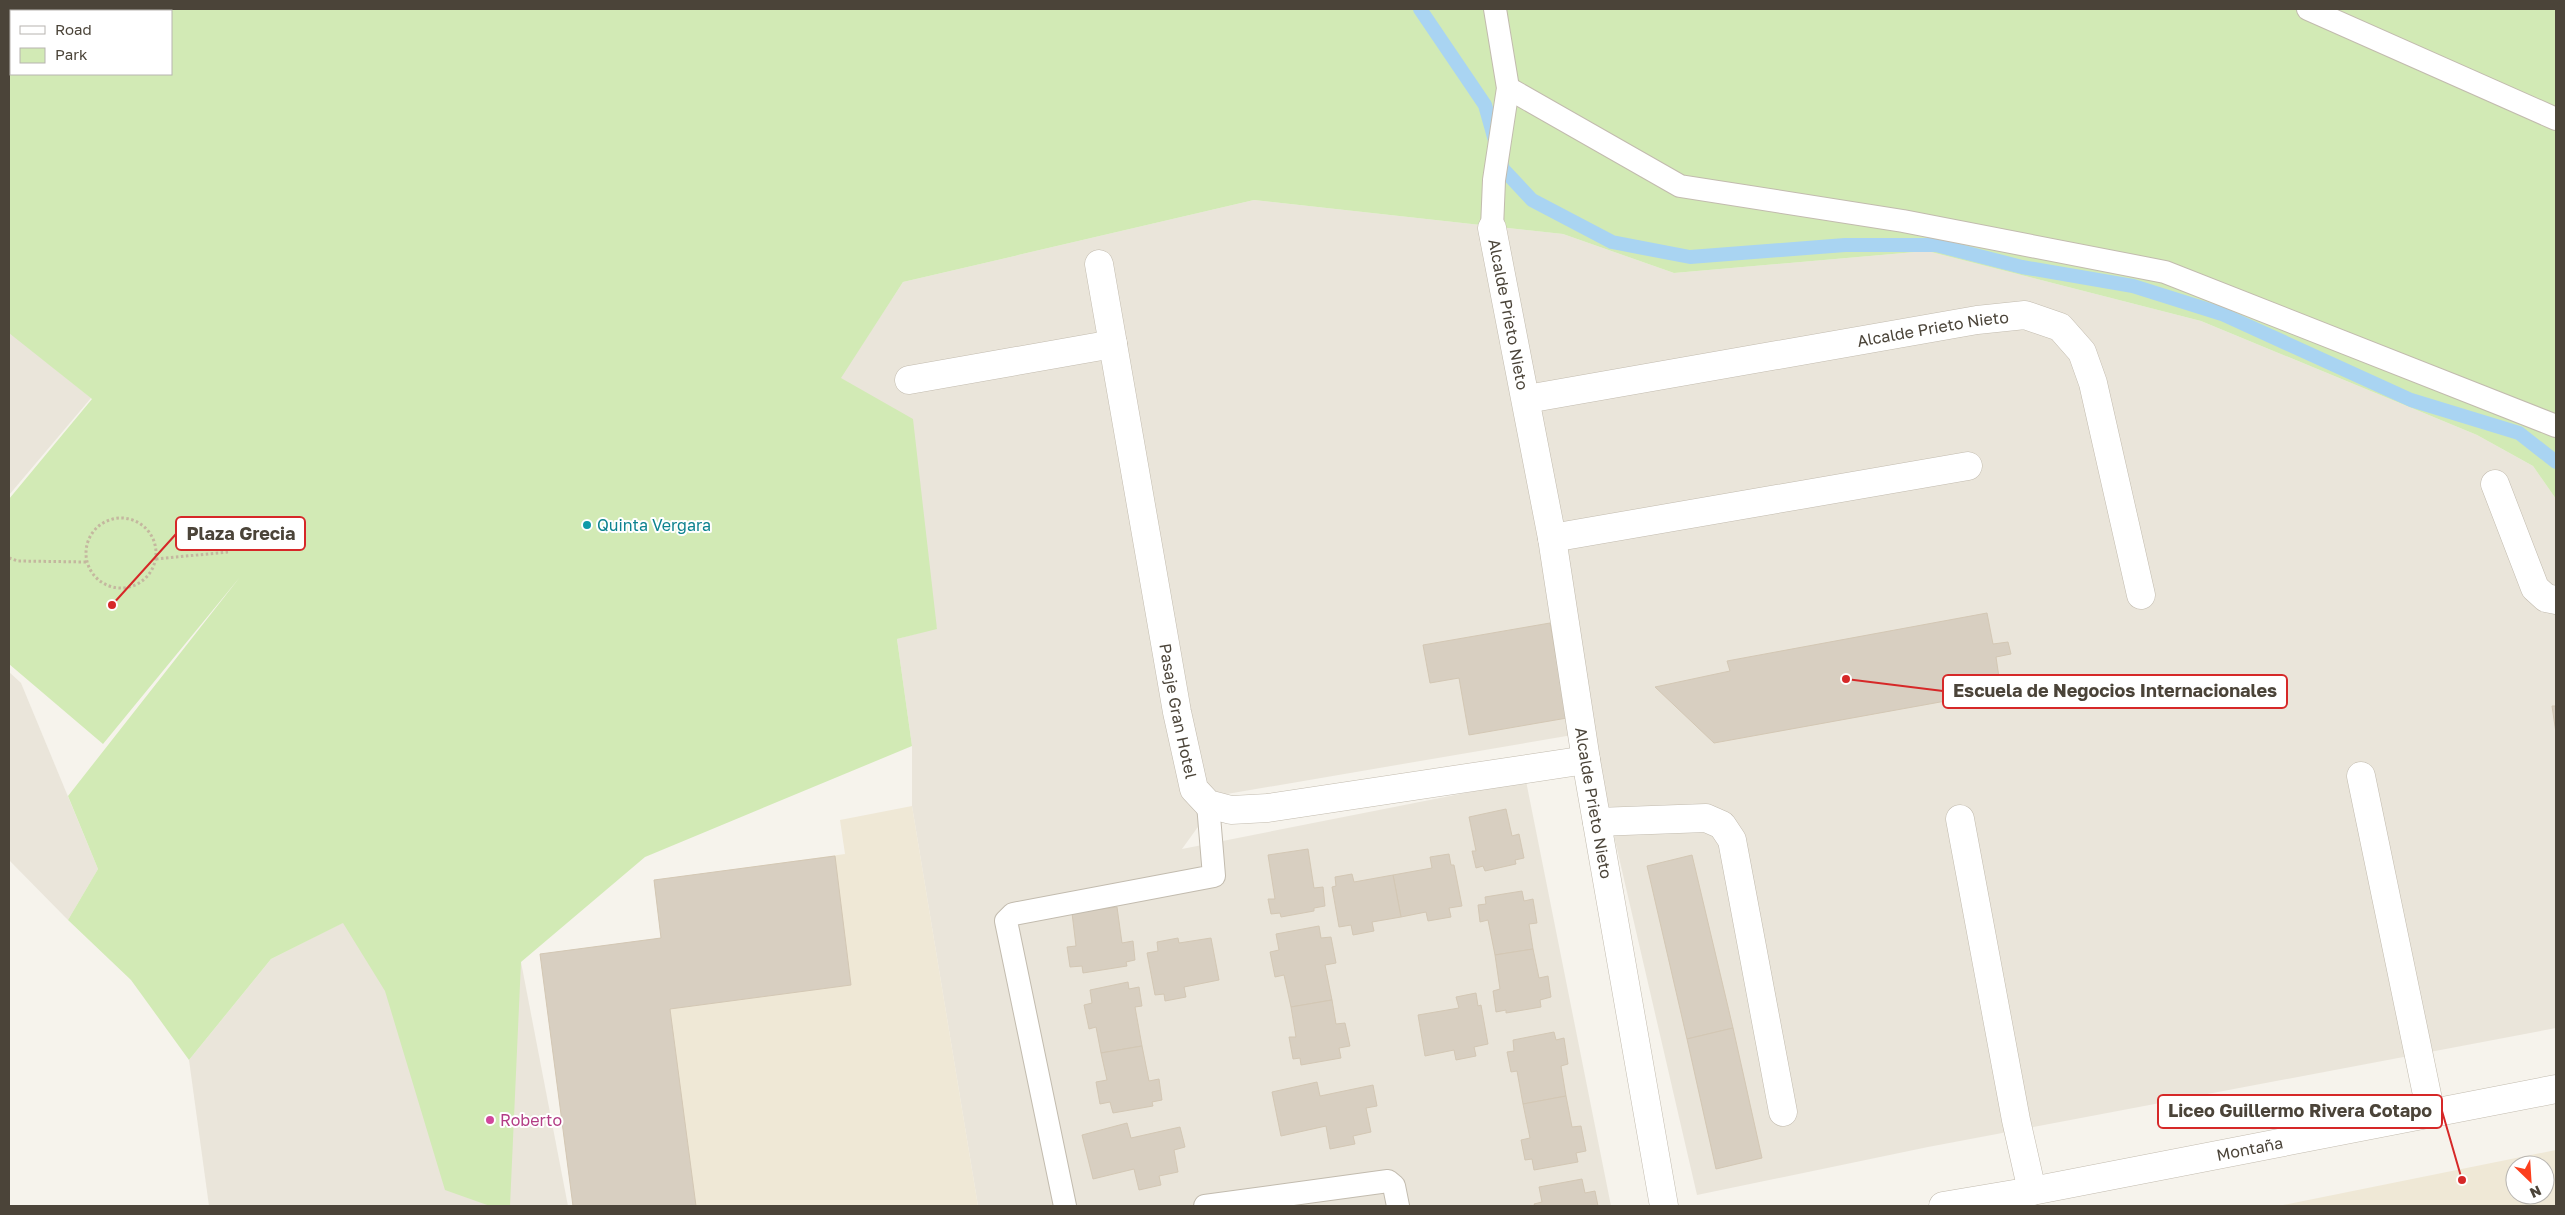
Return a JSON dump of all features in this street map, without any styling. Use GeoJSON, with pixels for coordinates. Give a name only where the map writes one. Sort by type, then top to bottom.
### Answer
{"type":"FeatureCollection","features":[{"type":"Feature","properties":{"kind":"street","name":"Alcalde Prieto Nieto"},"geometry":{"type":"LineString","coordinates":[[1492,228],[1527,399],[1552,538],[1586,760],[1664,1206]]}},
{"type":"Feature","properties":{"kind":"street","name":"Pasaje Gran Hotel"},"geometry":{"type":"LineString","coordinates":[[1099,264],[1177,712],[1194,789],[1208,804]]}},
{"type":"Feature","properties":{"kind":"street","name":"Alcalde Prieto Nieto"},"geometry":{"type":"LineString","coordinates":[[1527,399],[1967,322],[2025,314],[2060,327],[2082,352],[2093,383],[2140,595]]}},
{"type":"Feature","properties":{"kind":"street"},"geometry":{"type":"LineString","coordinates":[[908,380],[1113,344]]}},
{"type":"Feature","properties":{"kind":"street"},"geometry":{"type":"LineString","coordinates":[[1552,538],[1968,466]]}},
{"type":"Feature","properties":{"kind":"street"},"geometry":{"type":"LineString","coordinates":[[2495,484],[2535,588],[2546,598],[2556,600]]}},
{"type":"Feature","properties":{"kind":"street"},"geometry":{"type":"LineString","coordinates":[[1208,804],[1231,810],[1268,808],[1586,760]]}},
{"type":"Feature","properties":{"kind":"street"},"geometry":{"type":"LineString","coordinates":[[2361,776],[2431,1114]]}},
{"type":"Feature","properties":{"kind":"street"},"geometry":{"type":"LineString","coordinates":[[1597,822],[1706,818],[1722,825],[1732,840],[1783,1112]]}},
{"type":"Feature","properties":{"kind":"street"},"geometry":{"type":"LineString","coordinates":[[1960,819],[2016,1120],[2032,1191]]}},
{"type":"Feature","properties":{"kind":"street","name":"Montaña"},"geometry":{"type":"LineString","coordinates":[[1943,1206],[2032,1191],[2556,1089]]}},
{"type":"Feature","properties":{"kind":"lane"},"geometry":{"type":"LineString","coordinates":[[1492,228],[1494,180],[1500,130],[1508,88],[1495,9]]}},
{"type":"Feature","properties":{"kind":"lane"},"geometry":{"type":"LineString","coordinates":[[2308,9],[2556,119]]}},
{"type":"Feature","properties":{"kind":"lane"},"geometry":{"type":"LineString","coordinates":[[1508,88],[1680,186],[1903,220],[2165,272],[2556,426]]}},
{"type":"Feature","properties":{"kind":"lane"},"geometry":{"type":"LineString","coordinates":[[1065,1206],[1006,921],[1013,914],[1214,876],[1208,804]]}},
{"type":"Feature","properties":{"kind":"lane"},"geometry":{"type":"LineString","coordinates":[[1205,1206],[1388,1181],[1394,1186],[1398,1206]]}},
{"type":"Feature","properties":{"kind":"path"},"geometry":{"type":"LineString","coordinates":[[114,518],[130,518],[141,524],[151,533],[155,544],[156,559],[152,571],[144,580],[126,588],[105,584],[96,577],[87,562],[86,550],[93,530],[114,518]]}},
{"type":"Feature","properties":{"kind":"path"},"geometry":{"type":"LineString","coordinates":[[156,559],[228,552]]}},
{"type":"Feature","properties":{"kind":"path"},"geometry":{"type":"LineString","coordinates":[[9,558],[18,561],[87,562]]}},
{"type":"Feature","properties":{"kind":"shaded area"},"geometry":{"type":"Polygon","coordinates":[[[1254,200],[1563,234],[1674,273],[1927,251],[2201,321],[2477,435],[2533,466],[2556,499],[2556,1028],[1928,1147],[1697,1195],[1590,732],[1221,795],[1182,849],[1526,781],[1611,1206],[978,1206],[912,806],[912,746],[897,639],[937,628],[840,378],[903,282],[1254,200]]]}},
{"type":"Feature","properties":{"kind":"shaded area"},"geometry":{"type":"Polygon","coordinates":[[[9,332],[91,398],[9,495],[9,332]]]}},
{"type":"Feature","properties":{"kind":"shaded area"},"geometry":{"type":"Polygon","coordinates":[[[9,672],[21,683],[98,869],[68,920],[9,860],[9,672]]]}},
{"type":"Feature","properties":{"kind":"shaded area"},"geometry":{"type":"Polygon","coordinates":[[[912,806],[978,1206],[573,1206],[540,954],[661,938],[654,880],[845,854],[840,820],[912,806]]]}},
{"type":"Feature","properties":{"kind":"shaded area"},"geometry":{"type":"Polygon","coordinates":[[[382,903],[521,962],[568,1206],[209,1206],[189,1060],[271,959],[382,903]]]}},
{"type":"Feature","properties":{"kind":"shaded area"},"geometry":{"type":"Polygon","coordinates":[[[2556,1150],[2556,1206],[2278,1206],[2505,1160],[2505,1205],[2555,1205],[2555,1155],[2531,1155],[2556,1150]]]}},
{"type":"Feature","properties":{"kind":"green space","name":"Quinta Vergara"},"geometry":{"type":"Polygon","coordinates":[[[9,9],[2556,9],[2556,499],[2533,466],[2477,435],[2201,321],[1927,251],[1674,273],[1563,234],[1254,200],[903,282],[841,378],[913,419],[937,629],[897,639],[912,746],[645,857],[521,962],[510,1206],[490,1206],[445,1190],[385,991],[343,923],[271,959],[189,1060],[131,980],[68,920],[98,869],[68,796],[240,577],[103,744],[9,664],[9,499],[92,399],[9,333],[9,9]]]}},
{"type":"Feature","properties":{"kind":"building"},"geometry":{"type":"Polygon","coordinates":[[[1987,613],[1993,644],[2008,642],[2011,654],[1996,657],[2001,691],[1714,743],[1655,687],[1730,671],[1727,661],[1987,613]]]}},
{"type":"Feature","properties":{"kind":"building"},"geometry":{"type":"Polygon","coordinates":[[[1550,623],[1567,718],[1469,735],[1459,678],[1430,683],[1423,645],[1550,623]]]}},
{"type":"Feature","properties":{"kind":"building"},"geometry":{"type":"Polygon","coordinates":[[[2552,706],[2556,706],[2556,733],[2552,706]]]}},
{"type":"Feature","properties":{"kind":"building"},"geometry":{"type":"Polygon","coordinates":[[[1506,809],[1512,836],[1519,834],[1524,858],[1515,860],[1516,864],[1485,871],[1483,866],[1476,868],[1472,851],[1476,851],[1469,817],[1506,809]]]}},
{"type":"Feature","properties":{"kind":"building"},"geometry":{"type":"Polygon","coordinates":[[[1308,849],[1314,888],[1323,887],[1325,906],[1314,908],[1314,911],[1281,917],[1280,913],[1271,914],[1268,899],[1275,899],[1268,855],[1308,849]]]}},
{"type":"Feature","properties":{"kind":"building"},"geometry":{"type":"Polygon","coordinates":[[[1449,854],[1451,865],[1454,865],[1462,906],[1449,908],[1451,917],[1428,921],[1426,912],[1401,917],[1393,875],[1432,868],[1430,857],[1449,854]]]}},
{"type":"Feature","properties":{"kind":"building"},"geometry":{"type":"Polygon","coordinates":[[[1692,855],[1733,1028],[1687,1039],[1647,866],[1692,855]]]}},
{"type":"Feature","properties":{"kind":"building"},"geometry":{"type":"Polygon","coordinates":[[[835,856],[851,985],[670,1009],[696,1206],[573,1206],[540,954],[661,938],[654,880],[835,856]]]}},
{"type":"Feature","properties":{"kind":"building"},"geometry":{"type":"Polygon","coordinates":[[[1352,874],[1354,882],[1393,875],[1401,917],[1372,922],[1374,931],[1353,935],[1351,925],[1339,927],[1332,887],[1336,886],[1335,877],[1352,874]]]}},
{"type":"Feature","properties":{"kind":"building"},"geometry":{"type":"Polygon","coordinates":[[[1522,891],[1524,901],[1533,899],[1537,923],[1529,924],[1533,949],[1495,955],[1488,920],[1480,922],[1478,905],[1486,904],[1485,897],[1522,891]]]}},
{"type":"Feature","properties":{"kind":"building"},"geometry":{"type":"Polygon","coordinates":[[[1117,907],[1122,943],[1133,941],[1135,960],[1126,962],[1127,966],[1083,973],[1082,966],[1070,967],[1067,947],[1076,946],[1072,913],[1117,907]]]}},
{"type":"Feature","properties":{"kind":"building"},"geometry":{"type":"Polygon","coordinates":[[[1319,926],[1321,938],[1331,937],[1336,963],[1325,965],[1332,1000],[1291,1007],[1284,975],[1275,977],[1270,952],[1279,950],[1276,934],[1319,926]]]}},
{"type":"Feature","properties":{"kind":"building"},"geometry":{"type":"Polygon","coordinates":[[[1178,938],[1179,943],[1211,938],[1219,980],[1184,987],[1186,997],[1165,1001],[1164,994],[1155,995],[1147,953],[1158,951],[1157,942],[1178,938]]]}},
{"type":"Feature","properties":{"kind":"building"},"geometry":{"type":"Polygon","coordinates":[[[1533,949],[1539,978],[1548,976],[1551,997],[1540,1000],[1541,1007],[1506,1013],[1506,1010],[1496,1012],[1493,991],[1500,989],[1495,955],[1533,949]]]}},
{"type":"Feature","properties":{"kind":"building"},"geometry":{"type":"Polygon","coordinates":[[[1128,982],[1129,989],[1139,987],[1142,1006],[1135,1007],[1142,1046],[1101,1053],[1096,1027],[1089,1029],[1084,1005],[1092,1003],[1090,990],[1128,982]]]}},
{"type":"Feature","properties":{"kind":"building"},"geometry":{"type":"Polygon","coordinates":[[[1476,993],[1478,1006],[1481,1005],[1488,1044],[1474,1047],[1476,1056],[1456,1060],[1454,1050],[1425,1056],[1418,1015],[1459,1008],[1456,997],[1476,993]]]}},
{"type":"Feature","properties":{"kind":"building"},"geometry":{"type":"Polygon","coordinates":[[[1332,1000],[1336,1024],[1345,1023],[1350,1046],[1339,1048],[1341,1058],[1301,1065],[1300,1058],[1293,1059],[1289,1037],[1296,1037],[1291,1007],[1332,1000]]]}},
{"type":"Feature","properties":{"kind":"building"},"geometry":{"type":"Polygon","coordinates":[[[1733,1028],[1762,1158],[1716,1169],[1687,1039],[1733,1028]]]}},
{"type":"Feature","properties":{"kind":"building"},"geometry":{"type":"Polygon","coordinates":[[[1554,1032],[1556,1040],[1564,1038],[1568,1064],[1561,1066],[1566,1096],[1523,1104],[1517,1071],[1511,1072],[1507,1052],[1514,1051],[1513,1040],[1554,1032]]]}},
{"type":"Feature","properties":{"kind":"building"},"geometry":{"type":"Polygon","coordinates":[[[1142,1046],[1149,1081],[1159,1079],[1162,1100],[1152,1102],[1153,1106],[1113,1113],[1110,1102],[1100,1104],[1096,1082],[1107,1080],[1101,1053],[1142,1046]]]}},
{"type":"Feature","properties":{"kind":"building"},"geometry":{"type":"Polygon","coordinates":[[[1317,1082],[1320,1096],[1373,1085],[1377,1106],[1366,1108],[1371,1132],[1353,1136],[1355,1144],[1330,1149],[1326,1126],[1281,1136],[1272,1092],[1317,1082]]]}},
{"type":"Feature","properties":{"kind":"building"},"geometry":{"type":"Polygon","coordinates":[[[1566,1096],[1572,1127],[1581,1126],[1586,1151],[1576,1153],[1578,1162],[1534,1170],[1532,1159],[1525,1160],[1521,1140],[1530,1138],[1523,1104],[1566,1096]]]}},
{"type":"Feature","properties":{"kind":"building"},"geometry":{"type":"Polygon","coordinates":[[[1127,1123],[1131,1138],[1180,1127],[1185,1147],[1174,1150],[1178,1172],[1159,1176],[1161,1185],[1139,1190],[1134,1169],[1093,1179],[1082,1135],[1127,1123]]]}},
{"type":"Feature","properties":{"kind":"building"},"geometry":{"type":"Polygon","coordinates":[[[1582,1179],[1585,1193],[1595,1191],[1598,1206],[1535,1206],[1534,1204],[1542,1202],[1539,1187],[1582,1179]]]}},
{"type":"Feature","properties":{"kind":"waterway"},"geometry":{"type":"LineString","coordinates":[[1420,9],[1485,105],[1503,169],[1532,200],[1612,242],[1690,257],[1845,245],[1936,245],[2022,267],[2133,286],[2222,314],[2411,400],[2519,433],[2556,462]]}},
{"type":"Feature","properties":{"kind":"place","name":"Quinta Vergara"},"geometry":{"type":"Point","coordinates":[587,525]}},
{"type":"Feature","properties":{"kind":"place","name":"Plaza Grecia"},"geometry":{"type":"Point","coordinates":[112,605]}},
{"type":"Feature","properties":{"kind":"place","name":"Escuela de Negocios Internacionales"},"geometry":{"type":"Point","coordinates":[1846,679]}},
{"type":"Feature","properties":{"kind":"place","name":"Roberto"},"geometry":{"type":"Point","coordinates":[490,1120]}},
{"type":"Feature","properties":{"kind":"place","name":"Liceo Guillermo Rivera Cotapo"},"geometry":{"type":"Point","coordinates":[2462,1180]}}]}
